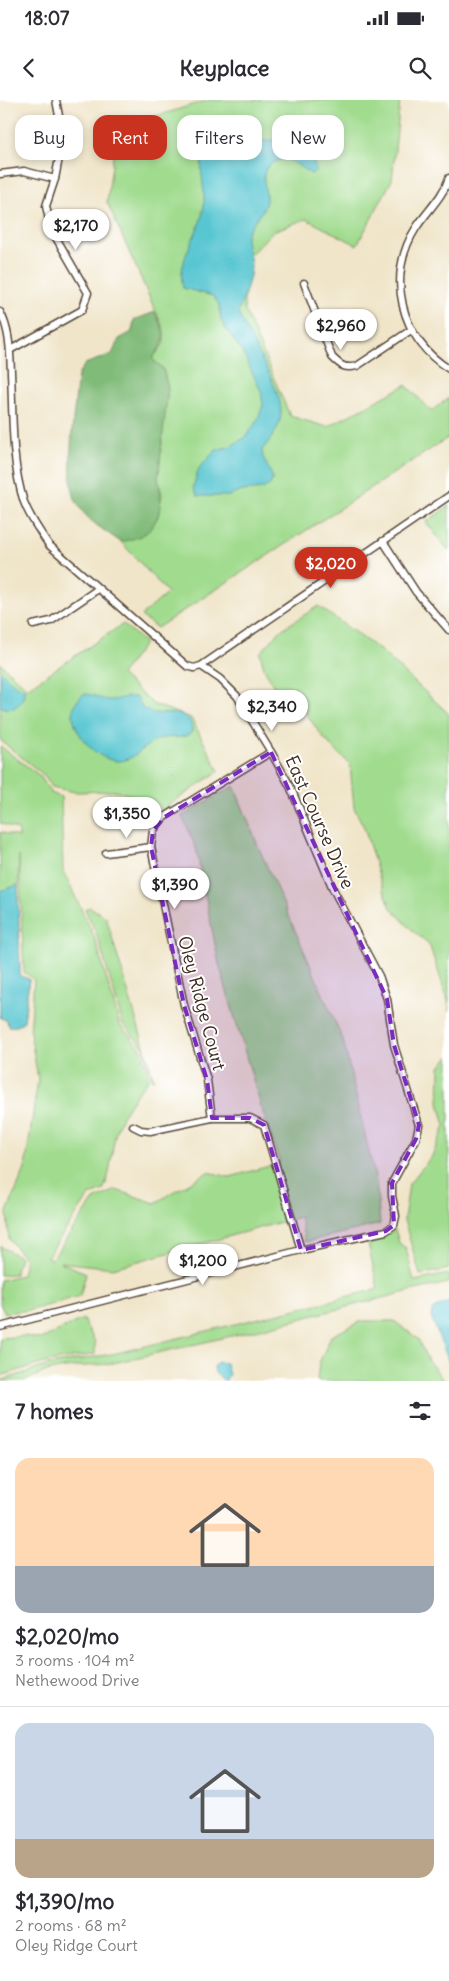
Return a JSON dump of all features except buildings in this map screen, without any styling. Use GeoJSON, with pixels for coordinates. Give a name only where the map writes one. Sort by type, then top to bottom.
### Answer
{"type":"FeatureCollection","features":[{"type":"Feature","properties":{"kind":"street"},"geometry":{"type":"LineString","coordinates":[[10,350],[82,310],[88,293],[51,229],[46,206],[55,179],[63,137],[56,100]]}},
{"type":"Feature","properties":{"kind":"street"},"geometry":{"type":"LineString","coordinates":[[0,174],[24,171],[55,179]]}},
{"type":"Feature","properties":{"kind":"street"},"geometry":{"type":"LineString","coordinates":[[449,178],[446,188],[415,230],[403,258],[400,275],[400,294],[404,313],[411,330],[428,353],[449,369]]}},
{"type":"Feature","properties":{"kind":"street"},"geometry":{"type":"LineString","coordinates":[[304,283],[332,358],[341,366],[349,368],[357,366],[411,330]]}},
{"type":"Feature","properties":{"kind":"street","name":"East Course Drive"},"geometry":{"type":"LineString","coordinates":[[0,312],[5,322],[10,350],[17,476],[25,504],[35,526],[49,545],[187,666],[194,668],[201,666],[220,678],[237,696],[290,786],[333,889],[379,976],[387,999],[394,1045],[418,1125],[416,1139],[392,1183],[392,1196],[396,1216],[394,1225],[386,1231],[301,1250]]}},
{"type":"Feature","properties":{"kind":"street"},"geometry":{"type":"LineString","coordinates":[[201,666],[449,496]]}},
{"type":"Feature","properties":{"kind":"street"},"geometry":{"type":"LineString","coordinates":[[383,541],[416,592],[449,630]]}},
{"type":"Feature","properties":{"kind":"street"},"geometry":{"type":"LineString","coordinates":[[33,625],[51,621],[98,589]]}},
{"type":"Feature","properties":{"kind":"street","name":"Oley Ridge Court"},"geometry":{"type":"LineString","coordinates":[[212,1118],[207,1080],[184,1005],[151,847],[153,831],[163,818],[271,752]]}},
{"type":"Feature","properties":{"kind":"street"},"geometry":{"type":"LineString","coordinates":[[106,853],[151,847]]}},
{"type":"Feature","properties":{"kind":"street"},"geometry":{"type":"LineString","coordinates":[[0,1327],[301,1250],[264,1125],[250,1118],[212,1118],[150,1131],[141,1130],[133,1126]]}},
{"type":"Feature","properties":{"kind":"highlighted area"},"geometry":{"type":"Polygon","coordinates":[[[271,752],[387,999],[394,1045],[419,1125],[416,1139],[392,1183],[394,1225],[386,1231],[301,1250],[264,1125],[250,1118],[212,1118],[207,1080],[184,1005],[151,847],[153,831],[163,818],[271,752]]]}},
{"type":"Feature","properties":{"kind":"green space"},"geometry":{"type":"Polygon","coordinates":[[[209,100],[400,100],[392,180],[357,245],[306,219],[273,231],[247,258],[244,308],[290,416],[327,427],[406,385],[431,411],[449,398],[449,437],[157,628],[141,616],[168,593],[121,542],[146,533],[158,517],[162,494],[158,480],[162,439],[152,359],[164,343],[164,330],[107,202],[113,160],[167,160],[167,115],[160,115],[209,100]]]}},
{"type":"Feature","properties":{"kind":"green space"},"geometry":{"type":"Polygon","coordinates":[[[155,312],[164,336],[161,346],[152,359],[163,368],[168,388],[158,479],[160,507],[156,520],[147,532],[121,542],[85,514],[76,501],[73,490],[71,440],[78,375],[85,364],[112,354],[119,339],[132,332],[134,320],[155,312]]]}},
{"type":"Feature","properties":{"kind":"green space"},"geometry":{"type":"Polygon","coordinates":[[[449,506],[449,551],[426,522],[449,506]]]}},
{"type":"Feature","properties":{"kind":"green space"},"geometry":{"type":"Polygon","coordinates":[[[318,606],[381,651],[449,714],[449,1012],[448,1001],[429,944],[412,930],[391,908],[381,883],[364,827],[354,808],[350,764],[319,732],[295,693],[275,689],[264,668],[260,653],[281,630],[318,606]]]}},
{"type":"Feature","properties":{"kind":"green space"},"geometry":{"type":"Polygon","coordinates":[[[123,624],[145,643],[121,675],[153,704],[191,718],[219,771],[162,810],[156,803],[117,791],[75,792],[52,787],[45,776],[0,740],[0,663],[27,688],[123,624]]]}},
{"type":"Feature","properties":{"kind":"green space"},"geometry":{"type":"Polygon","coordinates":[[[0,746],[40,776],[51,793],[61,797],[63,871],[94,936],[120,1025],[142,1050],[149,1078],[130,1104],[118,1125],[110,1169],[103,1190],[89,1196],[47,1257],[52,1259],[94,1200],[116,1190],[155,1203],[208,1172],[230,1177],[280,1163],[262,1110],[219,964],[196,848],[182,816],[234,786],[258,846],[343,1040],[376,1182],[380,1224],[305,1242],[300,1217],[113,1268],[60,1262],[86,1273],[80,1296],[31,1310],[5,1313],[0,1304],[0,1280],[22,1275],[25,1259],[9,1239],[7,1212],[25,1169],[38,1079],[30,1032],[34,980],[24,972],[19,856],[20,976],[29,979],[24,1021],[16,1026],[9,1026],[7,1021],[0,1017],[0,832],[18,837],[18,830],[0,823],[0,746]]]}},
{"type":"Feature","properties":{"kind":"green space"},"geometry":{"type":"Polygon","coordinates":[[[90,907],[106,917],[154,1080],[152,1080],[144,1048],[123,1024],[97,935],[85,909],[90,907]]]}},
{"type":"Feature","properties":{"kind":"green space"},"geometry":{"type":"Polygon","coordinates":[[[449,1056],[449,1269],[420,1275],[404,1220],[409,1184],[432,1156],[445,1126],[439,1103],[440,1067],[449,1056]]]}},
{"type":"Feature","properties":{"kind":"green space"},"geometry":{"type":"Polygon","coordinates":[[[395,1229],[399,1243],[406,1248],[414,1281],[449,1274],[449,1283],[109,1364],[45,1372],[25,1381],[0,1381],[49,1365],[117,1353],[378,1289],[367,1239],[392,1232],[395,1229]]]}},
{"type":"Feature","properties":{"kind":"green space"},"geometry":{"type":"Polygon","coordinates":[[[0,1246],[20,1257],[15,1274],[0,1275],[0,1246]]]}},
{"type":"Feature","properties":{"kind":"green space"},"geometry":{"type":"Polygon","coordinates":[[[83,1319],[95,1342],[95,1354],[48,1362],[0,1376],[0,1338],[25,1336],[41,1339],[83,1319]]]}},
{"type":"Feature","properties":{"kind":"green space"},"geometry":{"type":"Polygon","coordinates":[[[362,1321],[394,1321],[418,1339],[427,1359],[444,1381],[317,1381],[319,1363],[331,1336],[362,1321]]]}},
{"type":"Feature","properties":{"kind":"water"},"geometry":{"type":"Polygon","coordinates":[[[272,140],[272,160],[282,160],[270,164],[266,169],[264,174],[265,206],[247,233],[246,238],[251,271],[238,313],[271,377],[280,402],[281,417],[279,423],[272,437],[262,450],[263,457],[273,478],[270,485],[262,489],[243,491],[229,496],[197,496],[193,487],[199,468],[216,450],[231,446],[246,437],[258,419],[263,405],[261,391],[242,351],[225,328],[221,320],[219,305],[213,296],[183,288],[182,268],[203,211],[204,193],[202,160],[262,160],[262,141],[272,140]]]}},
{"type":"Feature","properties":{"kind":"water"},"geometry":{"type":"Polygon","coordinates":[[[287,160],[313,160],[316,171],[311,174],[287,160]]]}},
{"type":"Feature","properties":{"kind":"water"},"geometry":{"type":"Polygon","coordinates":[[[0,671],[14,684],[24,689],[21,702],[14,708],[10,709],[0,706],[0,671]]]}},
{"type":"Feature","properties":{"kind":"water"},"geometry":{"type":"Polygon","coordinates":[[[83,694],[108,700],[137,697],[143,709],[155,713],[179,714],[189,719],[192,732],[181,737],[163,738],[154,741],[130,758],[119,761],[111,760],[95,752],[88,745],[74,722],[73,708],[83,694]]]}},
{"type":"Feature","properties":{"kind":"water"},"geometry":{"type":"Polygon","coordinates":[[[18,885],[20,976],[29,979],[24,1021],[16,1026],[9,1026],[7,1021],[0,1017],[0,891],[18,885]]]}},
{"type":"Feature","properties":{"kind":"water"},"geometry":{"type":"Polygon","coordinates":[[[449,1302],[449,1363],[431,1316],[433,1309],[449,1302]]]}},
{"type":"Feature","properties":{"kind":"water"},"geometry":{"type":"Polygon","coordinates":[[[216,1363],[226,1363],[229,1375],[225,1381],[215,1373],[214,1367],[216,1363]]]}}]}
